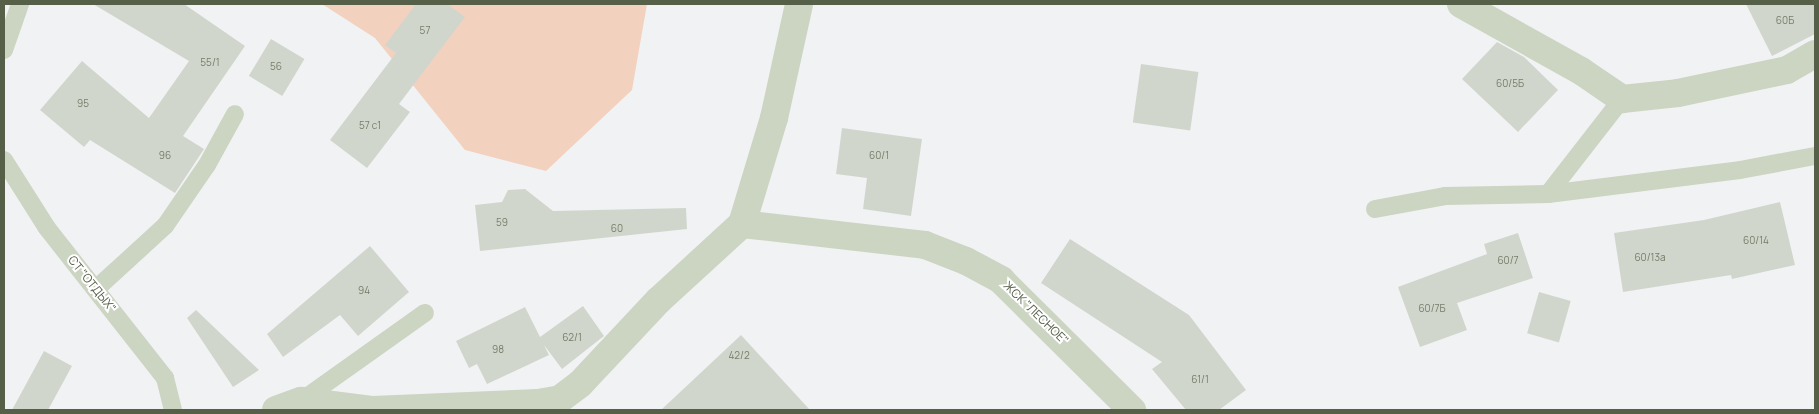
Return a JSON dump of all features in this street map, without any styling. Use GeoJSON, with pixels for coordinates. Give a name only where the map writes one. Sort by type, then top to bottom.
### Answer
{"type":"FeatureCollection","features":[{"type":"Feature","properties":{"kind":"street"},"geometry":{"type":"LineString","coordinates":[[276,410],[301,401],[373,410],[560,399],[580,384],[659,300],[742,224],[774,118],[798,4]]}},
{"type":"Feature","properties":{"kind":"street"},"geometry":{"type":"LineString","coordinates":[[1461,4],[1581,71],[1622,99],[1678,93],[1787,70],[1815,54]]}},
{"type":"Feature","properties":{"kind":"street","name":"ЖСК \"ЛЕСНОЕ\""},"geometry":{"type":"LineString","coordinates":[[742,224],[925,245],[966,261],[1001,280],[1132,410]]}},
{"type":"Feature","properties":{"kind":"lane"},"geometry":{"type":"LineString","coordinates":[[4,50],[20,4]]}},
{"type":"Feature","properties":{"kind":"lane"},"geometry":{"type":"LineString","coordinates":[[1548,194],[1622,99]]}},
{"type":"Feature","properties":{"kind":"lane"},"geometry":{"type":"LineString","coordinates":[[97,288],[165,226],[207,165],[235,114]]}},
{"type":"Feature","properties":{"kind":"lane"},"geometry":{"type":"LineString","coordinates":[[1375,209],[1445,196],[1548,194],[1740,170],[1815,156]]}},
{"type":"Feature","properties":{"kind":"lane","name":"СТ \"ОТДЫХ\""},"geometry":{"type":"LineString","coordinates":[[4,160],[47,228],[97,288],[165,378],[173,410]]}},
{"type":"Feature","properties":{"kind":"lane"},"geometry":{"type":"LineString","coordinates":[[301,401],[425,314]]}},
{"type":"Feature","properties":{"kind":"shaded area"},"geometry":{"type":"Polygon","coordinates":[[[322,4],[647,4],[632,90],[546,171],[465,150],[375,38],[322,4]]]}},
{"type":"Feature","properties":{"kind":"building"},"geometry":{"type":"Polygon","coordinates":[[[93,4],[184,4],[245,46],[183,136],[204,149],[175,193],[90,140],[84,147],[40,110],[82,61],[149,118],[189,61],[93,4]]]}},
{"type":"Feature","properties":{"kind":"building"},"geometry":{"type":"Polygon","coordinates":[[[416,4],[447,4],[465,17],[399,104],[410,112],[367,168],[330,140],[396,53],[385,45],[416,4]]]}},
{"type":"Feature","properties":{"kind":"building"},"geometry":{"type":"Polygon","coordinates":[[[1746,4],[1815,4],[1815,34],[1772,56],[1746,4]]]}},
{"type":"Feature","properties":{"kind":"building"},"geometry":{"type":"Polygon","coordinates":[[[271,39],[304,59],[282,96],[249,76],[271,39]]]}},
{"type":"Feature","properties":{"kind":"building"},"geometry":{"type":"Polygon","coordinates":[[[1497,42],[1524,57],[1558,90],[1518,132],[1462,79],[1497,42]]]}},
{"type":"Feature","properties":{"kind":"building"},"geometry":{"type":"Polygon","coordinates":[[[1141,64],[1198,72],[1190,130],[1133,122],[1141,64]]]}},
{"type":"Feature","properties":{"kind":"building"},"geometry":{"type":"Polygon","coordinates":[[[842,128],[922,139],[911,216],[863,209],[867,178],[836,174],[842,128]]]}},
{"type":"Feature","properties":{"kind":"building"},"geometry":{"type":"Polygon","coordinates":[[[525,189],[553,211],[686,208],[687,229],[480,251],[475,205],[502,202],[508,190],[525,189]]]}},
{"type":"Feature","properties":{"kind":"building"},"geometry":{"type":"Polygon","coordinates":[[[1780,202],[1795,265],[1732,279],[1731,275],[1623,292],[1614,233],[1704,220],[1780,202]]]}},
{"type":"Feature","properties":{"kind":"building"},"geometry":{"type":"Polygon","coordinates":[[[1518,233],[1533,278],[1457,303],[1467,330],[1420,347],[1398,287],[1487,254],[1484,244],[1518,233]]]}},
{"type":"Feature","properties":{"kind":"building"},"geometry":{"type":"Polygon","coordinates":[[[1070,239],[1189,315],[1246,390],[1219,410],[1186,410],[1152,369],[1162,362],[1041,283],[1070,239]]]}},
{"type":"Feature","properties":{"kind":"building"},"geometry":{"type":"Polygon","coordinates":[[[370,246],[409,292],[358,336],[340,315],[283,357],[267,334],[370,246]]]}},
{"type":"Feature","properties":{"kind":"building"},"geometry":{"type":"Polygon","coordinates":[[[1539,292],[1571,301],[1559,342],[1527,333],[1539,292]]]}},
{"type":"Feature","properties":{"kind":"building"},"geometry":{"type":"Polygon","coordinates":[[[583,306],[604,336],[562,369],[544,345],[549,355],[487,384],[477,364],[469,368],[456,341],[525,307],[540,337],[583,306]]]}},
{"type":"Feature","properties":{"kind":"building"},"geometry":{"type":"Polygon","coordinates":[[[196,310],[259,370],[233,387],[187,318],[196,310]]]}},
{"type":"Feature","properties":{"kind":"building"},"geometry":{"type":"Polygon","coordinates":[[[741,335],[810,410],[661,410],[741,335]]]}},
{"type":"Feature","properties":{"kind":"building"},"geometry":{"type":"Polygon","coordinates":[[[44,351],[72,366],[48,410],[12,410],[44,351]]]}}]}
